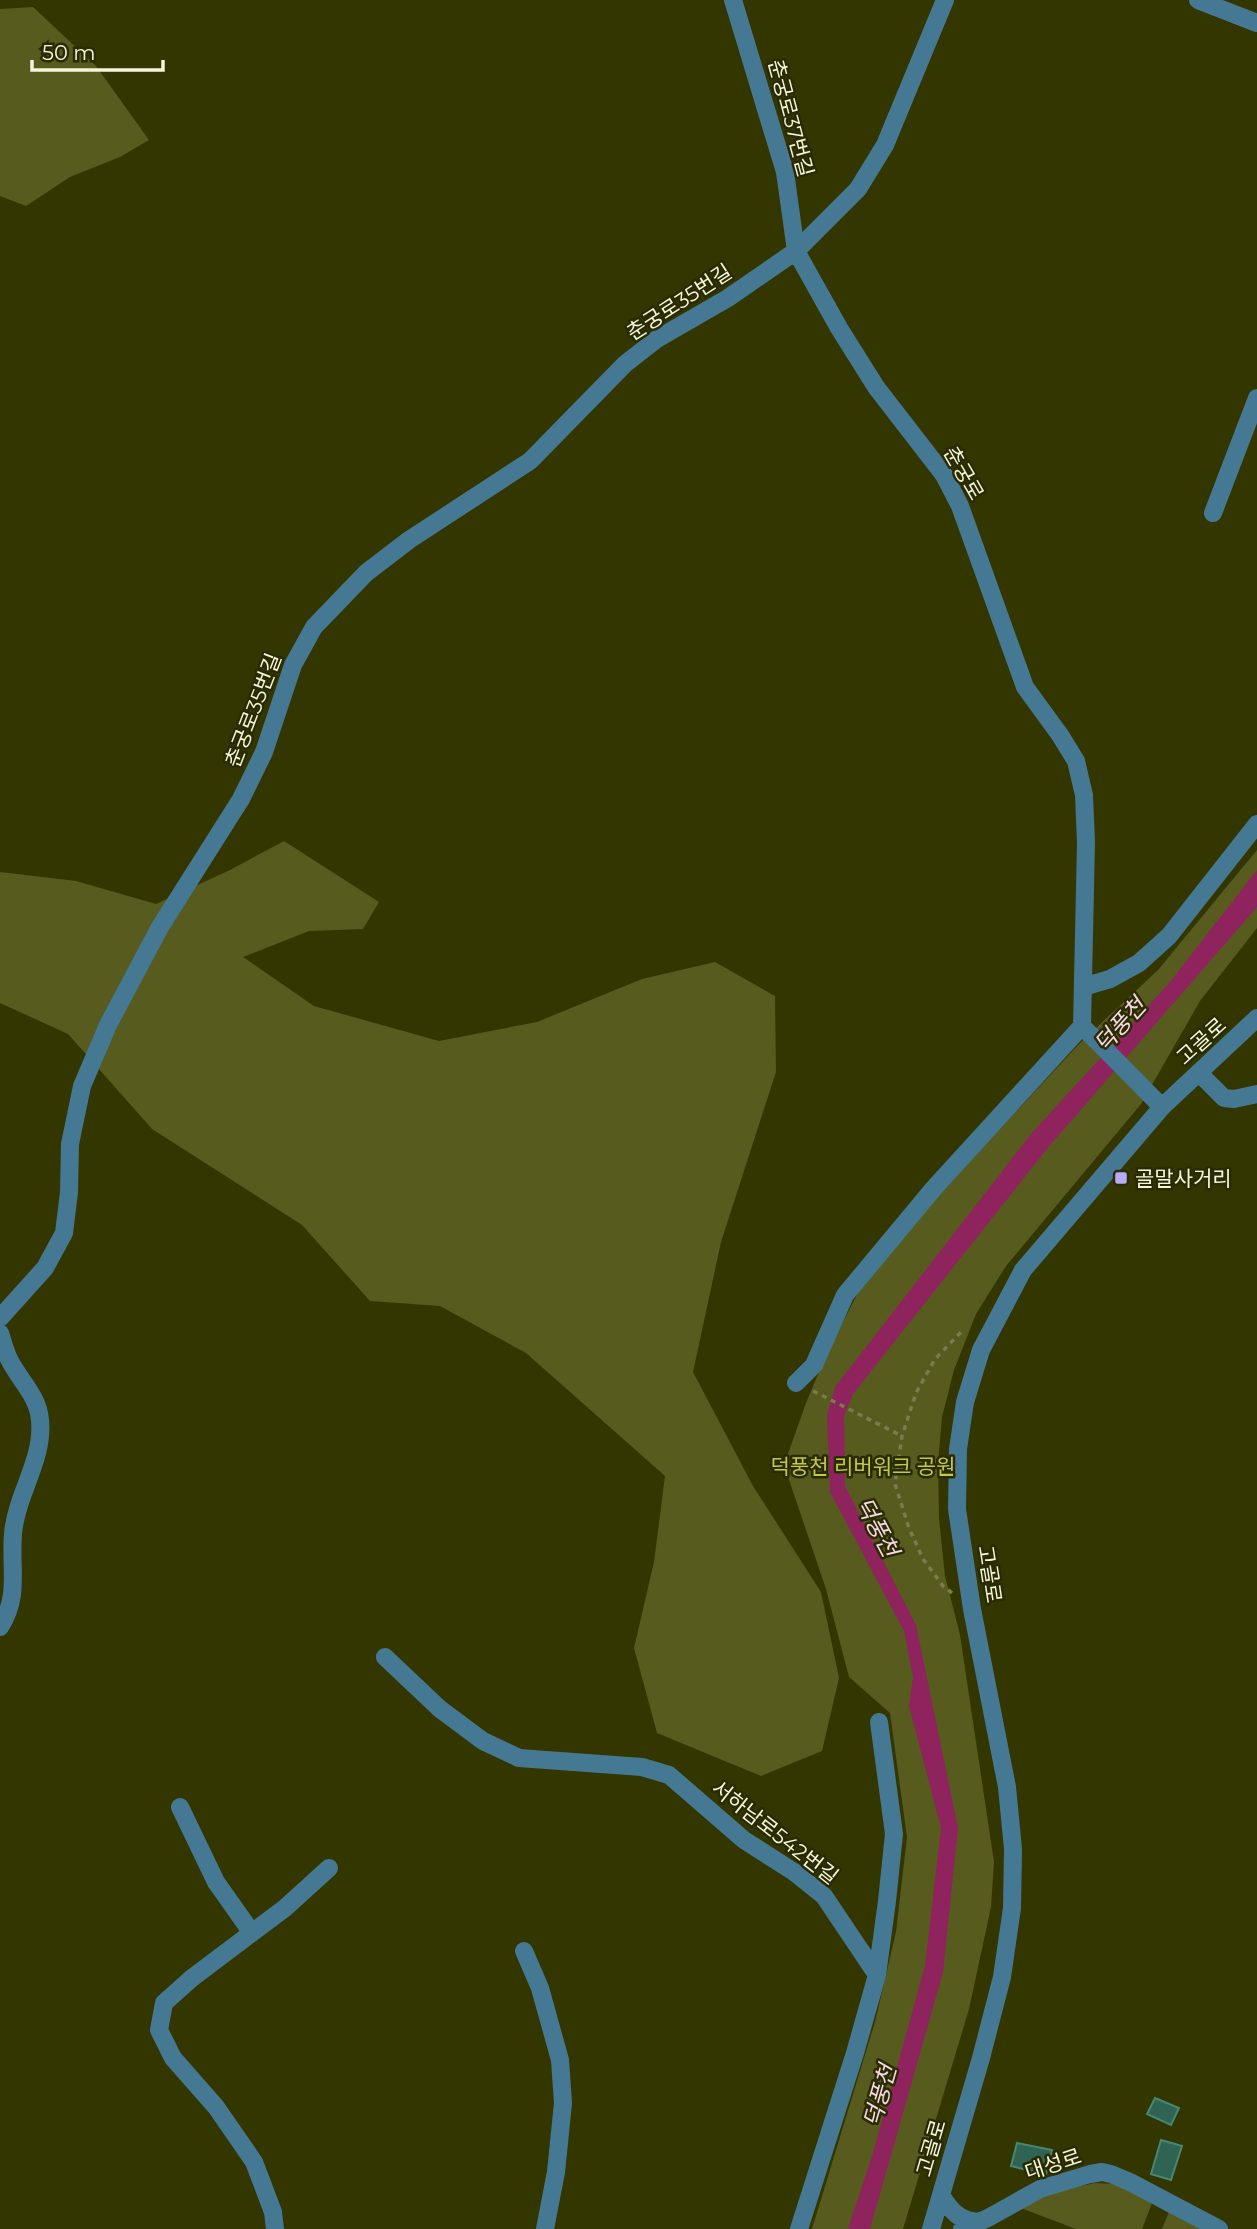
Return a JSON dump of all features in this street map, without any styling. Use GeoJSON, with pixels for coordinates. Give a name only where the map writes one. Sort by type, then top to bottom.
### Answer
{"type":"FeatureCollection","features":[{"type":"Feature","properties":{"kind":"street","name":"춘궁로37번길"},"geometry":{"type":"LineString","coordinates":[[733,0],[785,172],[796,251]]}},
{"type":"Feature","properties":{"kind":"street"},"geometry":{"type":"LineString","coordinates":[[796,251],[858,189],[885,145],[945,0]]}},
{"type":"Feature","properties":{"kind":"street"},"geometry":{"type":"LineString","coordinates":[[1198,0],[1257,23]]}},
{"type":"Feature","properties":{"kind":"street","name":"춘궁로"},"geometry":{"type":"LineString","coordinates":[[796,251],[876,387],[944,475],[960,506],[1025,687],[1076,761],[1084,795],[1085,831],[1082,1026]]}},
{"type":"Feature","properties":{"kind":"street","name":"춘궁로35번길"},"geometry":{"type":"LineString","coordinates":[[0,1318],[46,1268],[64,1233],[69,1192],[70,1144],[82,1086],[108,1025],[160,927],[241,799],[264,752],[293,665],[314,627],[366,573],[409,540],[530,461],[625,364],[646,347],[728,298],[796,251]]}},
{"type":"Feature","properties":{"kind":"street"},"geometry":{"type":"LineString","coordinates":[[1213,513],[1257,398]]}},
{"type":"Feature","properties":{"kind":"street"},"geometry":{"type":"LineString","coordinates":[[1083,987],[1110,979],[1139,963],[1169,936],[1257,824]]}},
{"type":"Feature","properties":{"kind":"street","name":"고골로"},"geometry":{"type":"LineString","coordinates":[[931,2229],[1002,1977],[1012,1908],[1013,1849],[1007,1787],[972,1609],[957,1509],[958,1449],[965,1402],[981,1350],[1023,1270],[1162,1107],[1257,1018]]}},
{"type":"Feature","properties":{"kind":"street"},"geometry":{"type":"LineString","coordinates":[[796,1383],[814,1365],[845,1295],[934,1188],[1082,1026],[1162,1107]]}},
{"type":"Feature","properties":{"kind":"street"},"geometry":{"type":"LineString","coordinates":[[1199,1073],[1224,1098],[1234,1099],[1257,1094]]}},
{"type":"Feature","properties":{"kind":"street"},"geometry":{"type":"LineString","coordinates":[[0,1334],[9,1360],[33,1393],[40,1420],[37,1455],[22,1496],[13,1532],[13,1584],[9,1614],[0,1628]]}},
{"type":"Feature","properties":{"kind":"street","name":"서하남로542번길"},"geometry":{"type":"LineString","coordinates":[[385,1657],[461,1725],[483,1741],[519,1758],[642,1767],[669,1775],[744,1840],[794,1872],[824,1896],[877,1975]]}},
{"type":"Feature","properties":{"kind":"street"},"geometry":{"type":"LineString","coordinates":[[799,2229],[877,1975],[894,1834],[879,1722]]}},
{"type":"Feature","properties":{"kind":"street"},"geometry":{"type":"LineString","coordinates":[[180,1807],[216,1882],[252,1933]]}},
{"type":"Feature","properties":{"kind":"street"},"geometry":{"type":"LineString","coordinates":[[275,2229],[273,2212],[254,2162],[216,2107],[173,2058],[159,2029],[164,2003],[192,1978],[285,1908],[329,1868]]}},
{"type":"Feature","properties":{"kind":"street"},"geometry":{"type":"LineString","coordinates":[[524,1951],[540,1988],[560,2060],[563,2103],[556,2172],[545,2229]]}},
{"type":"Feature","properties":{"kind":"street","name":"대성로"},"geometry":{"type":"LineString","coordinates":[[941,2195],[959,2218],[971,2226],[1040,2189],[1102,2172],[1130,2182],[1219,2229]]}},
{"type":"Feature","properties":{"kind":"path"},"geometry":{"type":"LineString","coordinates":[[964,1329],[935,1359],[916,1393],[902,1436],[895,1484],[909,1528],[923,1559],[943,1586],[972,1609]]}},
{"type":"Feature","properties":{"kind":"path"},"geometry":{"type":"LineString","coordinates":[[796,1383],[902,1436]]}},
{"type":"Feature","properties":{"kind":"green space"},"geometry":{"type":"Polygon","coordinates":[[[33,7],[96,66],[149,140],[120,157],[70,177],[26,206],[0,196],[0,9],[33,7]]]}},
{"type":"Feature","properties":{"kind":"green space"},"geometry":{"type":"Polygon","coordinates":[[[284,841],[379,902],[363,929],[309,931],[243,957],[314,1006],[439,1041],[537,1022],[642,979],[715,962],[775,996],[776,1072],[721,1242],[693,1372],[753,1486],[821,1592],[839,1678],[822,1751],[761,1776],[657,1733],[634,1648],[654,1562],[665,1476],[526,1353],[440,1306],[370,1301],[302,1225],[152,1129],[68,1034],[0,1003],[0,872],[76,881],[156,904],[230,870],[284,841]]]}},
{"type":"Feature","properties":{"kind":"green space","name":"덕풍천 리버워크 공원"},"geometry":{"type":"Polygon","coordinates":[[[1257,850],[1257,928],[1200,1001],[1141,1104],[1006,1266],[976,1314],[954,1370],[942,1417],[938,1463],[939,1518],[945,1576],[960,1635],[994,1862],[991,1907],[969,2009],[903,2229],[812,2229],[875,2022],[896,1932],[907,1837],[890,1713],[849,1677],[826,1589],[784,1465],[827,1353],[864,1281],[917,1218],[1080,1043],[1158,970],[1257,850]]]}},
{"type":"Feature","properties":{"kind":"green space"},"geometry":{"type":"Polygon","coordinates":[[[1095,2183],[1115,2184],[1152,2203],[1142,2229],[1076,2229],[1018,2207],[1052,2192],[1095,2183]]]}},
{"type":"Feature","properties":{"kind":"green space"},"geometry":{"type":"Polygon","coordinates":[[[1169,2212],[1201,2229],[1162,2229],[1169,2212]]]}},
{"type":"Feature","properties":{"kind":"shaded area"},"geometry":{"type":"Polygon","coordinates":[[[1257,870],[1257,907],[1046,1150],[853,1394],[844,1416],[845,1486],[916,1625],[958,1828],[943,1972],[870,2229],[848,2229],[873,2153],[925,1966],[941,1828],[909,1706],[913,1677],[904,1631],[830,1492],[827,1415],[835,1387],[1031,1134],[1170,982],[1257,870]]]}},
{"type":"Feature","properties":{"kind":"building"},"geometry":{"type":"Polygon","coordinates":[[[1155,2098],[1179,2108],[1171,2125],[1147,2114],[1155,2098]]]}},
{"type":"Feature","properties":{"kind":"building"},"geometry":{"type":"Polygon","coordinates":[[[1161,2140],[1182,2146],[1171,2180],[1151,2174],[1161,2140]]]}},
{"type":"Feature","properties":{"kind":"building"},"geometry":{"type":"Polygon","coordinates":[[[1017,2143],[1052,2150],[1046,2175],[1011,2166],[1017,2143]]]}},
{"type":"Feature","properties":{"kind":"place","name":"골말사거리"},"geometry":{"type":"Point","coordinates":[1121,1178]}},
{"type":"Feature","properties":{"kind":"water label","name":"덕풍천"},"geometry":{"type":"Point","coordinates":[1120,1025]}},
{"type":"Feature","properties":{"kind":"water label","name":"덕풍천"},"geometry":{"type":"Point","coordinates":[877,1527]}},
{"type":"Feature","properties":{"kind":"water label","name":"덕풍천"},"geometry":{"type":"Point","coordinates":[880,2096]}}]}
